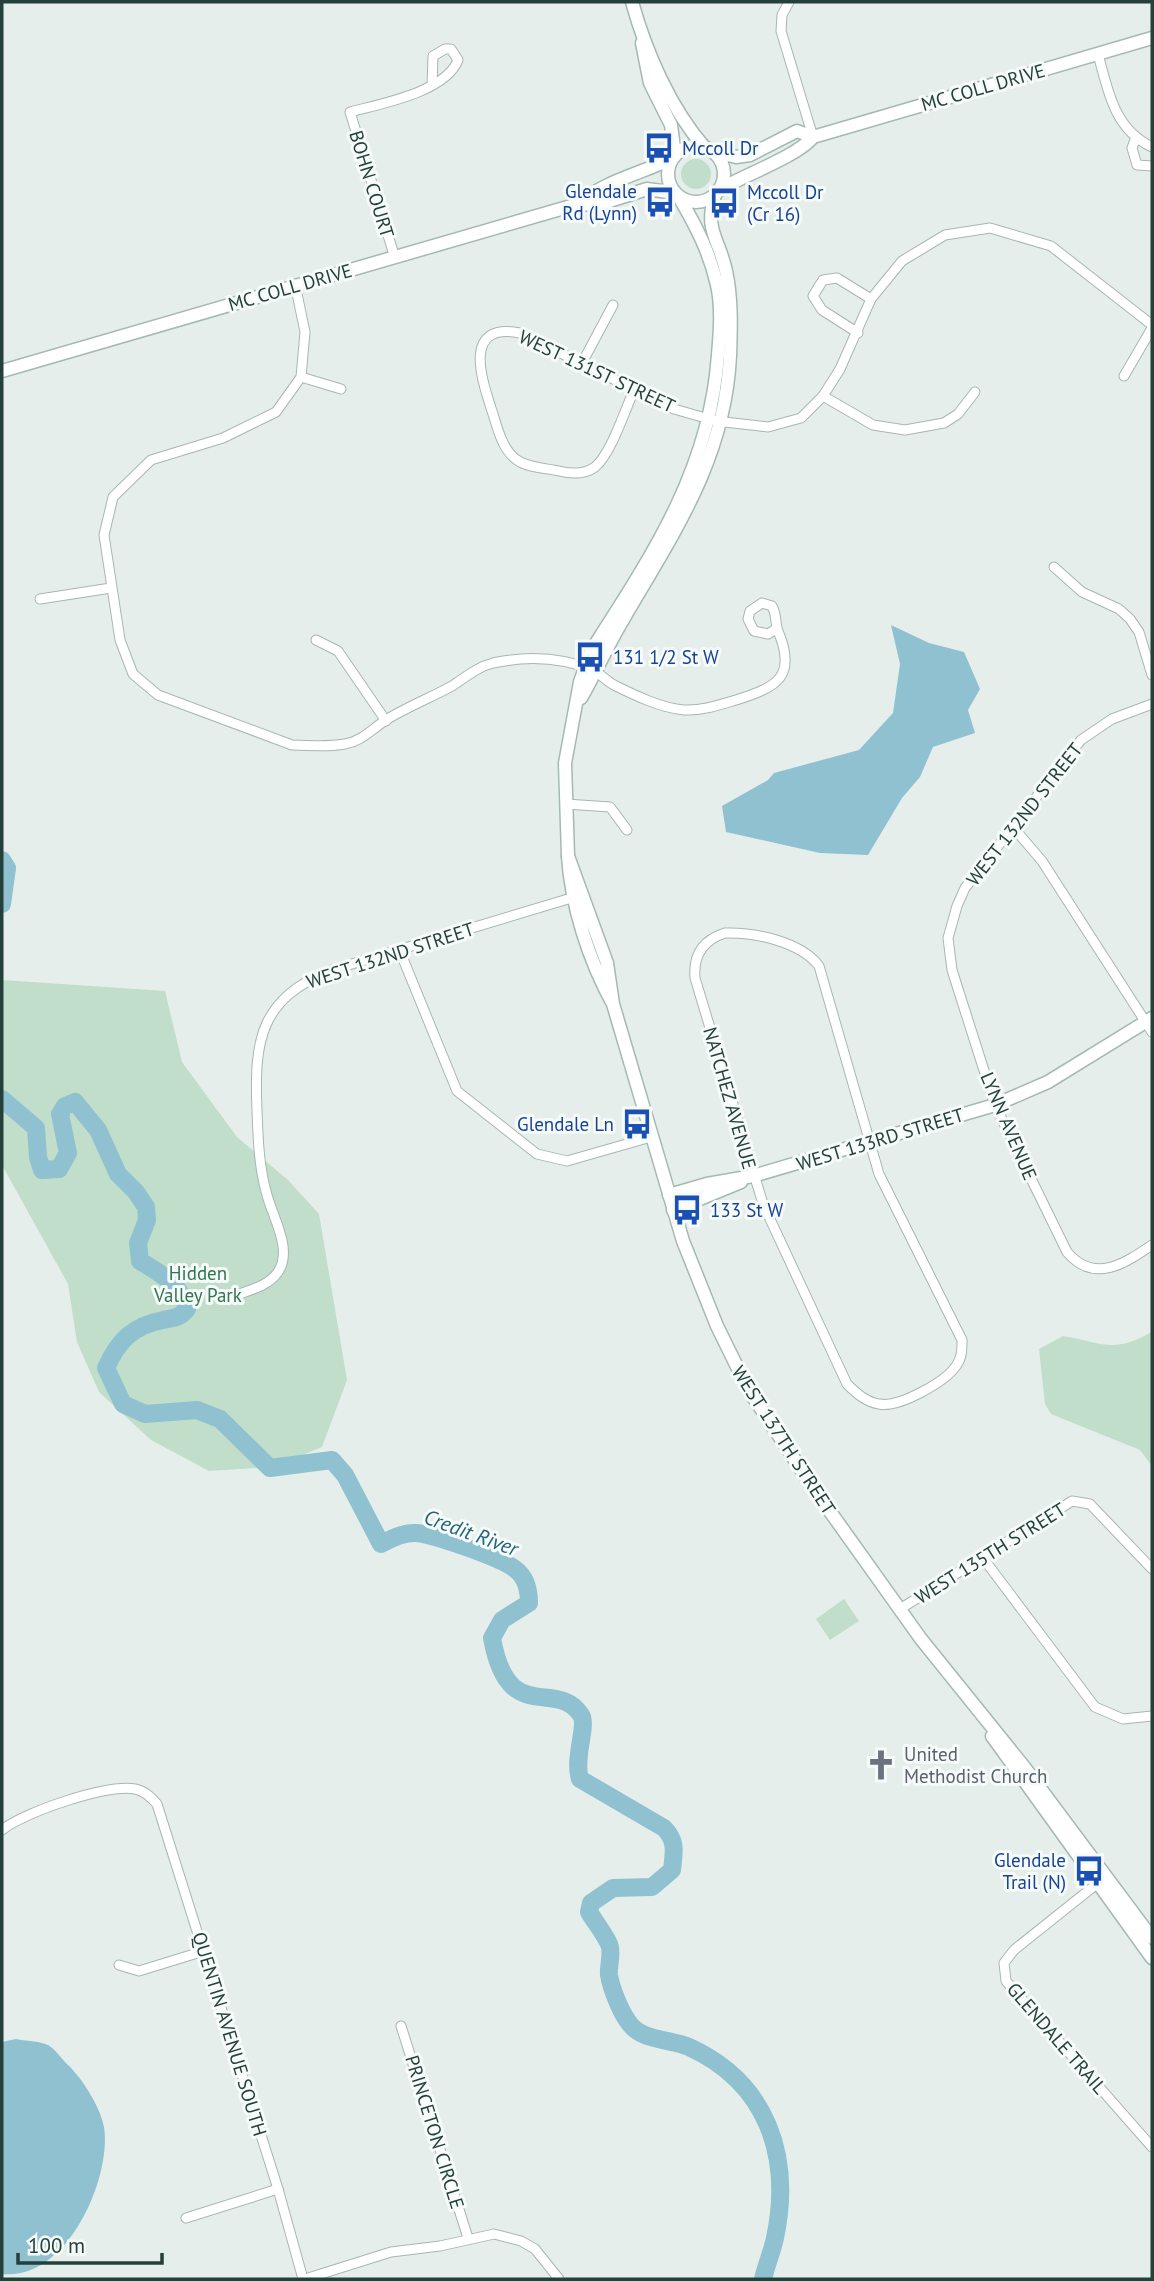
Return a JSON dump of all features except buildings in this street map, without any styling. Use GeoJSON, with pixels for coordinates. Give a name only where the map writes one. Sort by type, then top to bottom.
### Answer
{"type":"FeatureCollection","features":[{"type":"Feature","properties":{"kind":"main road"},"geometry":{"type":"LineString","coordinates":[[632,2],[641,33],[687,125],[723,169],[709,220],[726,268],[724,297]]}},
{"type":"Feature","properties":{"kind":"main road"},"geometry":{"type":"LineString","coordinates":[[641,33],[644,66],[671,125],[674,156],[668,180],[704,241],[724,297]]}},
{"type":"Feature","properties":{"kind":"main road","name":"MC COLL DRIVE"},"geometry":{"type":"LineString","coordinates":[[717,192],[754,170],[796,152],[813,137],[1152,38]]}},
{"type":"Feature","properties":{"kind":"main road","name":"MC COLL DRIVE"},"geometry":{"type":"LineString","coordinates":[[708,149],[742,156],[797,131],[813,137]]}},
{"type":"Feature","properties":{"kind":"main road"},"geometry":{"type":"LineString","coordinates":[[674,156],[692,147],[708,149]]}},
{"type":"Feature","properties":{"kind":"main road","name":"MC COLL DRIVE"},"geometry":{"type":"LineString","coordinates":[[578,204],[593,191],[643,173],[674,156]]}},
{"type":"Feature","properties":{"kind":"main road","name":"MC COLL DRIVE"},"geometry":{"type":"LineString","coordinates":[[2,371],[578,204],[597,205],[647,189],[677,195]]}},
{"type":"Feature","properties":{"kind":"main road"},"geometry":{"type":"LineString","coordinates":[[677,195],[701,202],[717,192]]}},
{"type":"Feature","properties":{"kind":"main road","name":"WEST 137TH STREET"},"geometry":{"type":"LineString","coordinates":[[724,297],[715,421],[683,521],[589,669],[578,703],[565,764],[568,856],[579,896],[607,963],[613,1004],[673,1210],[712,1314],[748,1389],[814,1489],[984,1720],[999,1750],[1102,1880]]}},
{"type":"Feature","properties":{"kind":"main road","name":"WEST 133RD STREET"},"geometry":{"type":"LineString","coordinates":[[668,1195],[707,1184],[753,1176],[995,1105],[1048,1082],[1150,1024]]}},
{"type":"Feature","properties":{"kind":"main road","name":"WEST 133RD STREET"},"geometry":{"type":"LineString","coordinates":[[673,1210],[711,1197],[753,1176]]}},
{"type":"Feature","properties":{"kind":"main road"},"geometry":{"type":"LineString","coordinates":[[1102,1880],[1152,1938]]}},
{"type":"Feature","properties":{"kind":"main road"},"geometry":{"type":"LineString","coordinates":[[1102,1880],[1152,1958]]}},
{"type":"Feature","properties":{"kind":"street"},"geometry":{"type":"LineString","coordinates":[[789,2],[782,15],[781,31],[813,137]]}},
{"type":"Feature","properties":{"kind":"street"},"geometry":{"type":"LineString","coordinates":[[1098,54],[1115,114],[1136,137],[1152,147]]}},
{"type":"Feature","properties":{"kind":"street","name":"BOHN COURT"},"geometry":{"type":"LineString","coordinates":[[395,258],[350,113],[406,97],[432,85]]}},
{"type":"Feature","properties":{"kind":"street"},"geometry":{"type":"LineString","coordinates":[[1136,137],[1133,158],[1137,165],[1152,166]]}},
{"type":"Feature","properties":{"kind":"street","name":"WEST 131ST STREET"},"geometry":{"type":"LineString","coordinates":[[634,390],[603,457],[594,467],[582,473],[570,473],[516,460],[501,440],[479,368],[481,349],[487,339],[497,332],[520,333],[674,409],[715,421],[768,427],[801,418],[823,396],[858,332],[871,299],[902,261],[945,235],[990,228],[1051,246],[1152,326],[1124,376]]}},
{"type":"Feature","properties":{"kind":"street"},"geometry":{"type":"LineString","coordinates":[[858,332],[822,310],[813,296],[823,281],[837,278],[871,299]]}},
{"type":"Feature","properties":{"kind":"street"},"geometry":{"type":"LineString","coordinates":[[295,284],[306,332],[301,377],[276,412],[223,438],[151,460],[113,497],[104,535],[120,640],[133,674],[158,695],[292,745],[347,744],[367,736],[386,720],[490,664],[544,658],[589,669],[613,684],[663,705],[685,710],[708,708],[765,691],[775,684],[787,662],[783,640],[776,629]]}},
{"type":"Feature","properties":{"kind":"street"},"geometry":{"type":"LineString","coordinates":[[582,363],[613,305]]}},
{"type":"Feature","properties":{"kind":"street"},"geometry":{"type":"LineString","coordinates":[[301,377],[341,389]]}},
{"type":"Feature","properties":{"kind":"street"},"geometry":{"type":"LineString","coordinates":[[823,396],[873,425],[905,430],[944,423],[958,414],[975,392]]}},
{"type":"Feature","properties":{"kind":"street"},"geometry":{"type":"LineString","coordinates":[[1054,566],[1082,592],[1119,609],[1130,619],[1139,632],[1152,675]]}},
{"type":"Feature","properties":{"kind":"street"},"geometry":{"type":"LineString","coordinates":[[40,599],[111,588]]}},
{"type":"Feature","properties":{"kind":"street"},"geometry":{"type":"LineString","coordinates":[[316,640],[338,651],[386,720]]}},
{"type":"Feature","properties":{"kind":"street","name":"WEST 132ND STREET"},"geometry":{"type":"LineString","coordinates":[[952,922],[965,888],[1080,740],[1112,719],[1152,704]]}},
{"type":"Feature","properties":{"kind":"street"},"geometry":{"type":"LineString","coordinates":[[566,804],[610,807],[627,830]]}},
{"type":"Feature","properties":{"kind":"street"},"geometry":{"type":"LineString","coordinates":[[1012,826],[1042,861],[1150,1024]]}},
{"type":"Feature","properties":{"kind":"street","name":"WEST 132ND STREET"},"geometry":{"type":"LineString","coordinates":[[231,1297],[267,1283],[278,1272],[283,1261],[283,1248],[264,1184],[255,1069],[264,1027],[286,994],[308,979],[579,896]]}},
{"type":"Feature","properties":{"kind":"street","name":"LYNN AVENUE"},"geometry":{"type":"LineString","coordinates":[[952,922],[948,938],[952,970],[995,1105],[1067,1252],[1083,1267],[1094,1270],[1120,1265],[1152,1245]]}},
{"type":"Feature","properties":{"kind":"street","name":"NATCHEZ AVENUE"},"geometry":{"type":"LineString","coordinates":[[737,933],[768,940],[804,951],[819,966],[869,1142],[879,1174],[962,1340],[962,1354],[949,1374],[906,1400],[880,1404],[862,1397],[847,1384],[770,1221],[753,1176],[694,968],[701,949],[715,936],[737,933]]}},
{"type":"Feature","properties":{"kind":"street"},"geometry":{"type":"LineString","coordinates":[[399,949],[457,1091],[527,1146],[546,1158],[567,1161],[651,1137]]}},
{"type":"Feature","properties":{"kind":"street","name":"WEST 135TH STREET"},"geometry":{"type":"LineString","coordinates":[[900,1609],[1064,1505],[1082,1501],[1090,1504],[1152,1569]]}},
{"type":"Feature","properties":{"kind":"street"},"geometry":{"type":"LineString","coordinates":[[983,1558],[1095,1707],[1123,1719],[1152,1716]]}},
{"type":"Feature","properties":{"kind":"street","name":"QUENTIN AVENUE SOUTH"},"geometry":{"type":"LineString","coordinates":[[2,1830],[24,1815],[49,1806],[122,1789],[146,1793],[161,1813],[304,2279]]}},
{"type":"Feature","properties":{"kind":"street","name":"GLENDALE TRAIL"},"geometry":{"type":"LineString","coordinates":[[1102,1880],[1014,1950],[1004,1963],[1006,1981],[1152,2147]]}},
{"type":"Feature","properties":{"kind":"street"},"geometry":{"type":"LineString","coordinates":[[119,1965],[139,1970],[204,1951]]}},
{"type":"Feature","properties":{"kind":"street","name":"PRINCETON CIRCLE"},"geometry":{"type":"LineString","coordinates":[[401,2025],[468,2238]]}},
{"type":"Feature","properties":{"kind":"street"},"geometry":{"type":"LineString","coordinates":[[186,2218],[278,2189]]}},
{"type":"Feature","properties":{"kind":"street"},"geometry":{"type":"LineString","coordinates":[[304,2279],[391,2252],[440,2246],[494,2234],[521,2241],[546,2259],[559,2279]]}},
{"type":"Feature","properties":{"kind":"green space"},"geometry":{"type":"Polygon","coordinates":[[[696,159],[707,163],[711,174],[707,185],[696,189],[685,185],[681,174],[685,163],[696,159]]]}},
{"type":"Feature","properties":{"kind":"green space","name":"Hidden Valley Park"},"geometry":{"type":"Polygon","coordinates":[[[2,980],[165,991],[182,1062],[237,1137],[288,1180],[319,1214],[347,1380],[322,1447],[273,1467],[209,1471],[151,1440],[99,1392],[77,1342],[68,1284],[2,1165],[2,980]]]}},
{"type":"Feature","properties":{"kind":"green space"},"geometry":{"type":"Polygon","coordinates":[[[1152,1332],[1152,1466],[1140,1450],[1051,1414],[1045,1404],[1039,1349],[1063,1336],[1117,1345],[1152,1332]]]}},
{"type":"Feature","properties":{"kind":"green space"},"geometry":{"type":"Polygon","coordinates":[[[844,1599],[859,1621],[830,1640],[816,1619],[844,1599]]]}},
{"type":"Feature","properties":{"kind":"water"},"geometry":{"type":"Polygon","coordinates":[[[891,625],[929,643],[964,652],[980,689],[968,710],[975,733],[933,747],[920,777],[902,798],[868,855],[820,853],[726,832],[722,806],[768,780],[774,773],[859,750],[893,713],[900,664],[891,625]]]}},
{"type":"Feature","properties":{"kind":"water"},"geometry":{"type":"Polygon","coordinates":[[[16,2039],[48,2045],[79,2077],[102,2119],[105,2147],[93,2196],[66,2243],[47,2261],[26,2272],[2,2274],[2,2042],[16,2039]]]}},
{"type":"Feature","properties":{"kind":"waterway","name":"Credit River"},"geometry":{"type":"LineString","coordinates":[[2,860],[7,868],[2,904]]}},
{"type":"Feature","properties":{"kind":"waterway","name":"Credit River"},"geometry":{"type":"LineString","coordinates":[[2,1099],[36,1128],[38,1157],[42,1170],[59,1169],[68,1153],[60,1114],[65,1106],[75,1102],[98,1130],[118,1174],[146,1207],[147,1220],[138,1243],[140,1261],[169,1280],[184,1300],[187,1309],[182,1314],[143,1326],[127,1336],[116,1350],[106,1368],[123,1404],[145,1414],[197,1410],[220,1419],[270,1468],[332,1460],[345,1475],[381,1544],[408,1533],[426,1535],[508,1564],[522,1576],[529,1603],[502,1620],[492,1638],[499,1666],[509,1683],[521,1692],[571,1704],[583,1720],[578,1762],[580,1779],[664,1828],[673,1842],[672,1870],[652,1887],[613,1888],[591,1903],[589,1912],[609,1944],[609,1975],[616,1999],[627,2020],[647,2036],[689,2047],[716,2062],[738,2081],[755,2102],[768,2126],[776,2151],[780,2179],[775,2238],[763,2279]]}},
{"type":"Feature","properties":{"kind":"place","name":"Mccoll Dr"},"geometry":{"type":"Point","coordinates":[659,148]}},
{"type":"Feature","properties":{"kind":"place","name":"Glendale Rd (Lynn)"},"geometry":{"type":"Point","coordinates":[660,202]}},
{"type":"Feature","properties":{"kind":"place","name":"Mccoll Dr (Cr 16)"},"geometry":{"type":"Point","coordinates":[724,203]}},
{"type":"Feature","properties":{"kind":"place","name":"131 1/2 St W"},"geometry":{"type":"Point","coordinates":[590,657]}},
{"type":"Feature","properties":{"kind":"place","name":"Glendale Ln"},"geometry":{"type":"Point","coordinates":[637,1124]}},
{"type":"Feature","properties":{"kind":"place","name":"133 St W"},"geometry":{"type":"Point","coordinates":[687,1210]}},
{"type":"Feature","properties":{"kind":"place","name":"United Methodist Church"},"geometry":{"type":"Point","coordinates":[881,1765]}},
{"type":"Feature","properties":{"kind":"place","name":"Glendale Trail (N)"},"geometry":{"type":"Point","coordinates":[1089,1871]}}]}
